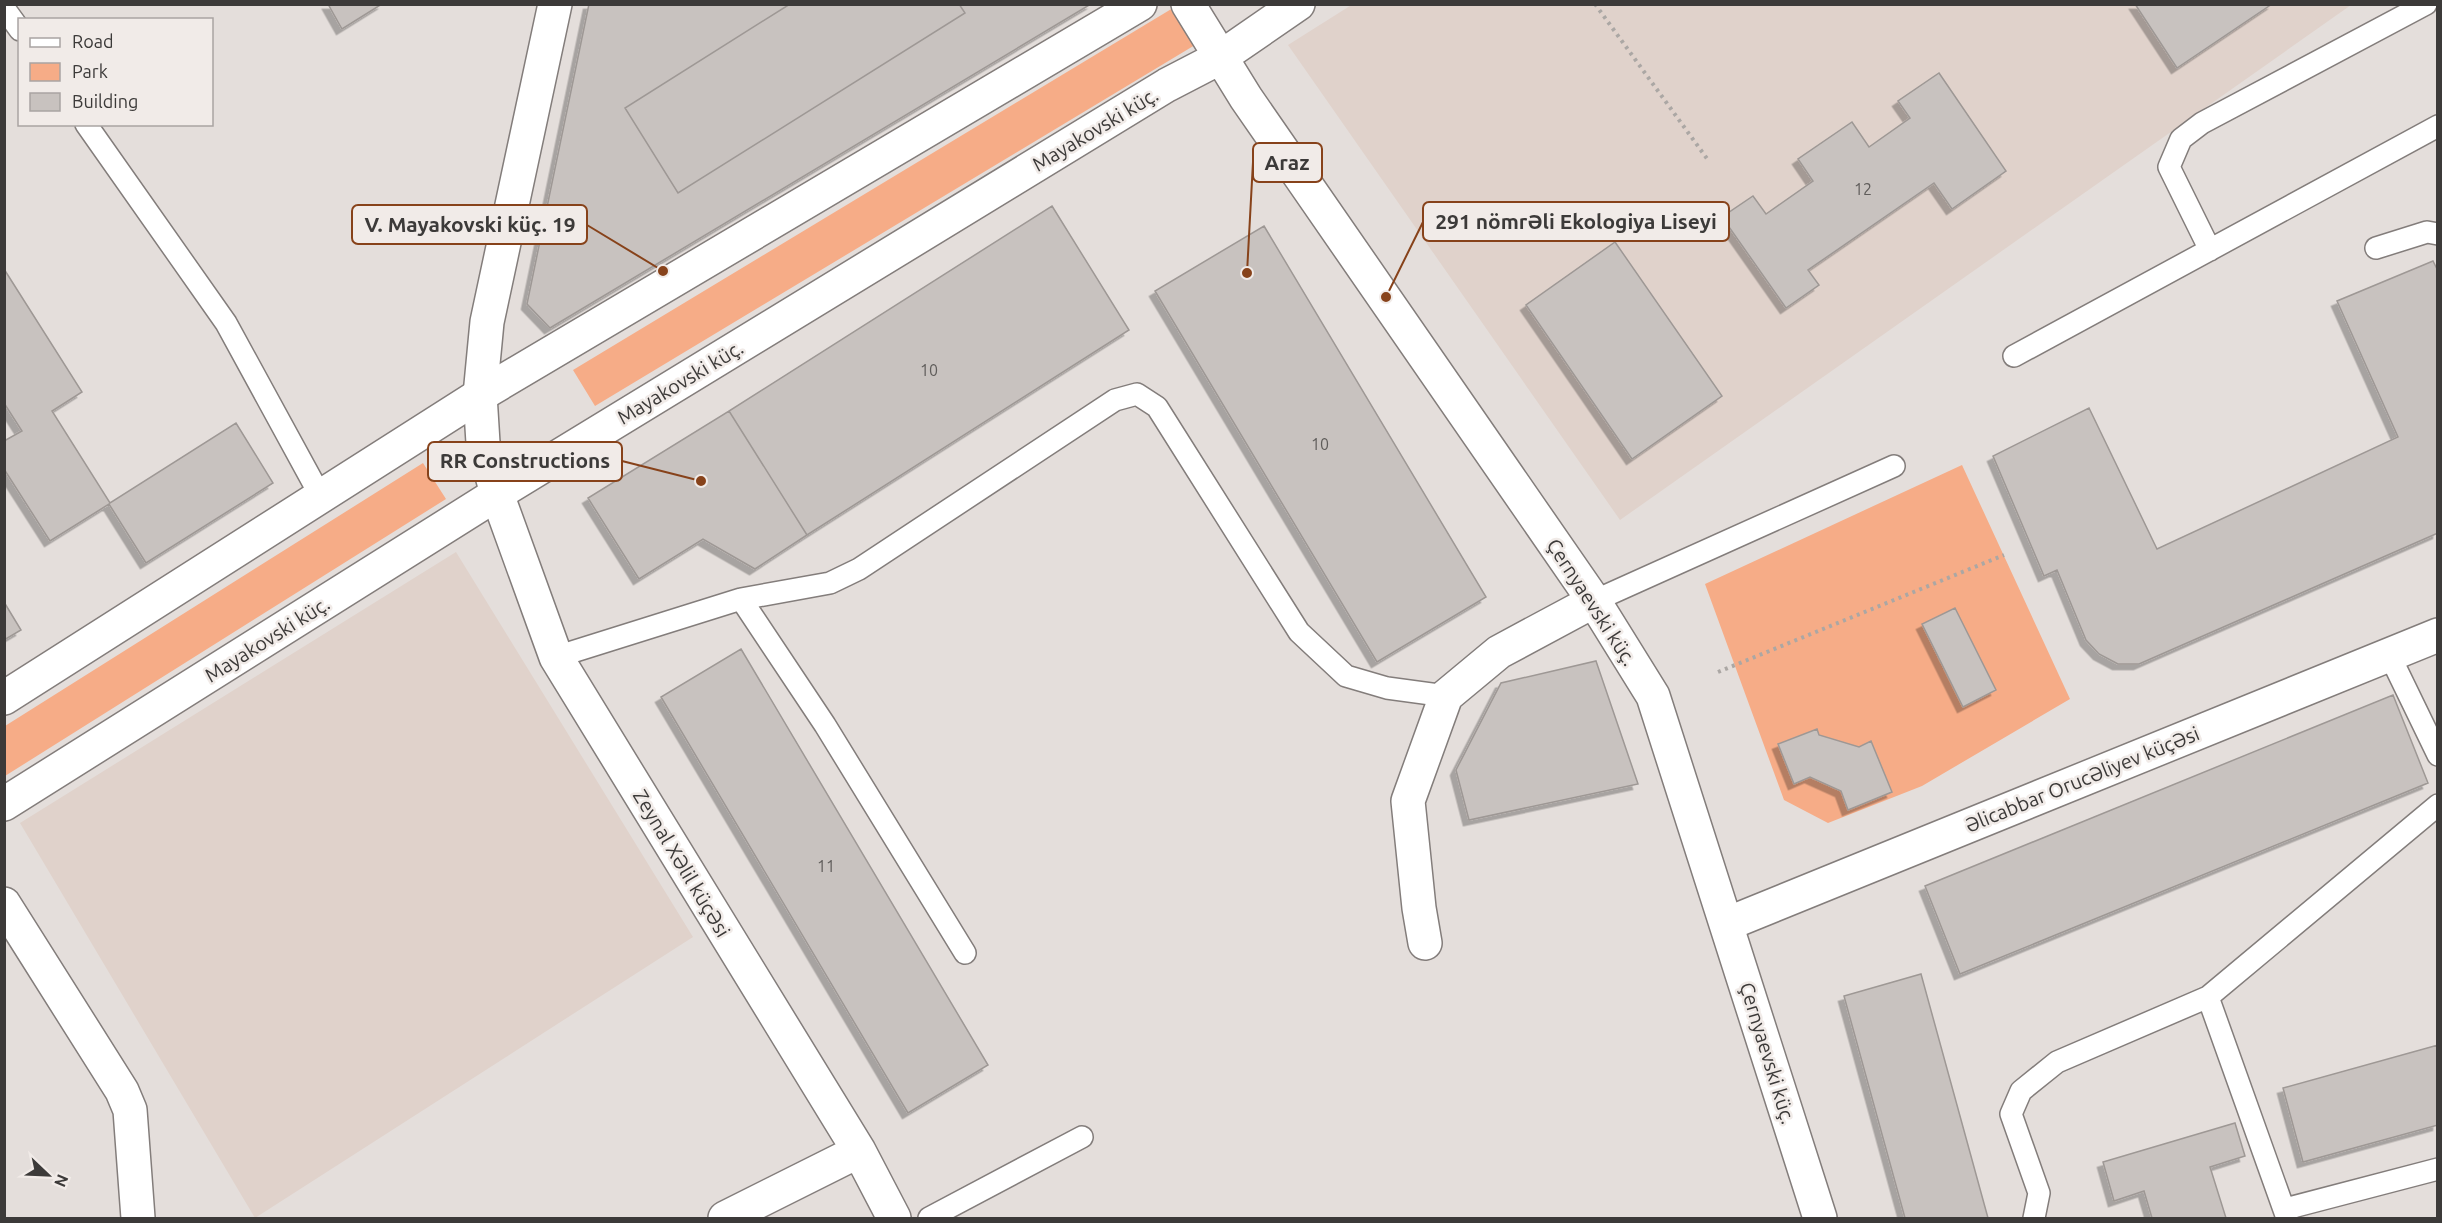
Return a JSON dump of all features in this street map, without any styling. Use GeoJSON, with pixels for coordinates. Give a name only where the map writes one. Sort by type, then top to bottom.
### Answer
{"type":"FeatureCollection","features":[{"type":"Feature","properties":{"kind":"street","name":"Zeynal Xəlil küçəsi"},"geometry":{"type":"LineString","coordinates":[[555,4],[487,322],[480,395],[483,443],[497,494],[556,657],[859,1151],[894,1218]]}},
{"type":"Feature","properties":{"kind":"street"},"geometry":{"type":"LineString","coordinates":[[4,698],[480,395],[1140,4]]}},
{"type":"Feature","properties":{"kind":"street","name":"Çernyaevski küç."},"geometry":{"type":"LineString","coordinates":[[1188,4],[1246,98],[1594,602],[1653,696],[1820,1218]]}},
{"type":"Feature","properties":{"kind":"street","name":"Mayakovski küç."},"geometry":{"type":"LineString","coordinates":[[4,804],[497,494],[1167,85],[1221,57],[1298,4]]}},
{"type":"Feature","properties":{"kind":"street"},"geometry":{"type":"LineString","coordinates":[[1425,943],[1408,801],[1446,696],[1498,652],[1594,602]]}},
{"type":"Feature","properties":{"kind":"street","name":"Əlicabbar Orucəliyev küçəsi"},"geometry":{"type":"LineString","coordinates":[[1727,924],[2438,635]]}},
{"type":"Feature","properties":{"kind":"street"},"geometry":{"type":"LineString","coordinates":[[4,904],[122,1091],[130,1110],[138,1218]]}},
{"type":"Feature","properties":{"kind":"street"},"geometry":{"type":"LineString","coordinates":[[725,1218],[859,1151]]}},
{"type":"Feature","properties":{"kind":"lane"},"geometry":{"type":"LineString","coordinates":[[2210,250],[2169,167],[2181,139],[2202,123],[2426,4]]}},
{"type":"Feature","properties":{"kind":"lane"},"geometry":{"type":"LineString","coordinates":[[4,8],[18,27]]}},
{"type":"Feature","properties":{"kind":"lane"},"geometry":{"type":"LineString","coordinates":[[87,126],[226,323],[321,497]]}},
{"type":"Feature","properties":{"kind":"lane"},"geometry":{"type":"LineString","coordinates":[[2014,356],[2438,126]]}},
{"type":"Feature","properties":{"kind":"lane"},"geometry":{"type":"LineString","coordinates":[[2376,248],[2427,232],[2438,234]]}},
{"type":"Feature","properties":{"kind":"lane"},"geometry":{"type":"LineString","coordinates":[[556,657],[741,599],[830,583],[859,569],[1115,400],[1137,394],[1157,406],[1299,632],[1346,676],[1387,688],[1446,696]]}},
{"type":"Feature","properties":{"kind":"lane"},"geometry":{"type":"LineString","coordinates":[[1594,602],[1894,466]]}},
{"type":"Feature","properties":{"kind":"lane"},"geometry":{"type":"LineString","coordinates":[[741,599],[825,725],[965,952]]}},
{"type":"Feature","properties":{"kind":"lane"},"geometry":{"type":"LineString","coordinates":[[2389,654],[2438,755]]}},
{"type":"Feature","properties":{"kind":"lane"},"geometry":{"type":"LineString","coordinates":[[2034,1218],[2039,1193],[2011,1114],[2021,1091],[2056,1062],[2208,998],[2438,806]]}},
{"type":"Feature","properties":{"kind":"lane"},"geometry":{"type":"LineString","coordinates":[[2208,998],[2286,1214],[2438,1169]]}},
{"type":"Feature","properties":{"kind":"lane"},"geometry":{"type":"LineString","coordinates":[[929,1218],[1082,1137]]}},
{"type":"Feature","properties":{"kind":"path"},"geometry":{"type":"LineString","coordinates":[[1595,4],[1707,160]]}},
{"type":"Feature","properties":{"kind":"path"},"geometry":{"type":"LineString","coordinates":[[1718,672],[2004,555]]}},
{"type":"Feature","properties":{"kind":"shaded area"},"geometry":{"type":"Polygon","coordinates":[[[1353,4],[2351,5],[1620,520],[1288,45],[1353,4]]]}},
{"type":"Feature","properties":{"kind":"shaded area"},"geometry":{"type":"Polygon","coordinates":[[[456,552],[693,937],[255,1218],[20,823],[456,552]]]}},
{"type":"Feature","properties":{"kind":"green space"},"geometry":{"type":"Polygon","coordinates":[[[1173,8],[1195,45],[595,406],[573,370],[1173,8]]]}},
{"type":"Feature","properties":{"kind":"green space"},"geometry":{"type":"Polygon","coordinates":[[[423,463],[446,499],[5,776],[5,726],[423,463]]]}},
{"type":"Feature","properties":{"kind":"green space"},"geometry":{"type":"Polygon","coordinates":[[[1962,465],[2070,699],[1922,786],[1828,823],[1784,800],[1705,584],[1962,465]]]}},
{"type":"Feature","properties":{"kind":"building"},"geometry":{"type":"Polygon","coordinates":[[[328,4],[382,4],[342,29],[328,4]]]}},
{"type":"Feature","properties":{"kind":"building"},"geometry":{"type":"Polygon","coordinates":[[[589,4],[1091,4],[550,328],[527,304],[589,4]]]}},
{"type":"Feature","properties":{"kind":"building"},"geometry":{"type":"Polygon","coordinates":[[[790,4],[959,4],[965,13],[678,193],[625,108],[790,4]]]}},
{"type":"Feature","properties":{"kind":"building"},"geometry":{"type":"Polygon","coordinates":[[[2135,4],[2272,4],[2177,68],[2135,4]]]}},
{"type":"Feature","properties":{"kind":"building"},"geometry":{"type":"Polygon","coordinates":[[[1939,73],[2006,171],[1952,209],[1934,183],[1808,270],[1819,285],[1786,308],[1722,217],[1753,196],[1766,214],[1813,181],[1798,159],[1852,122],[1869,147],[1910,118],[1898,101],[1939,73]]]}},
{"type":"Feature","properties":{"kind":"building"},"geometry":{"type":"Polygon","coordinates":[[[1052,206],[1129,330],[807,535],[729,411],[1052,206]]]}},
{"type":"Feature","properties":{"kind":"building"},"geometry":{"type":"Polygon","coordinates":[[[1264,226],[1486,597],[1377,662],[1155,291],[1264,226]]]}},
{"type":"Feature","properties":{"kind":"building"},"geometry":{"type":"Polygon","coordinates":[[[1615,242],[1722,396],[1632,459],[1526,305],[1615,242]]]}},
{"type":"Feature","properties":{"kind":"building"},"geometry":{"type":"Polygon","coordinates":[[[2433,261],[2438,271],[2438,533],[2139,664],[2118,664],[2099,654],[2086,640],[2057,570],[2044,576],[1993,456],[2089,408],[2157,549],[2398,437],[2337,301],[2433,261]]]}},
{"type":"Feature","properties":{"kind":"building"},"geometry":{"type":"Polygon","coordinates":[[[4,269],[82,392],[52,411],[110,503],[236,423],[273,483],[146,563],[109,504],[50,541],[4,469],[4,441],[22,431],[4,403],[4,269]]]}},
{"type":"Feature","properties":{"kind":"building"},"geometry":{"type":"Polygon","coordinates":[[[729,411],[807,535],[755,569],[703,539],[639,579],[588,498],[729,411]]]}},
{"type":"Feature","properties":{"kind":"building"},"geometry":{"type":"Polygon","coordinates":[[[4,602],[21,630],[4,640],[4,602]]]}},
{"type":"Feature","properties":{"kind":"building"},"geometry":{"type":"Polygon","coordinates":[[[1955,608],[1996,690],[1963,707],[1922,624],[1955,608]]]}},
{"type":"Feature","properties":{"kind":"building"},"geometry":{"type":"Polygon","coordinates":[[[741,649],[988,1065],[908,1113],[661,697],[741,649]]]}},
{"type":"Feature","properties":{"kind":"building"},"geometry":{"type":"Polygon","coordinates":[[[1596,661],[1638,784],[1469,820],[1456,770],[1501,683],[1596,661]]]}},
{"type":"Feature","properties":{"kind":"building"},"geometry":{"type":"Polygon","coordinates":[[[2393,695],[2428,783],[1960,974],[1925,886],[2393,695]]]}},
{"type":"Feature","properties":{"kind":"building"},"geometry":{"type":"Polygon","coordinates":[[[1817,729],[1819,735],[1859,747],[1871,741],[1892,792],[1848,810],[1841,791],[1810,777],[1794,784],[1778,744],[1817,729]]]}},
{"type":"Feature","properties":{"kind":"building"},"geometry":{"type":"Polygon","coordinates":[[[1921,974],[1988,1218],[1905,1218],[1844,996],[1921,974]]]}},
{"type":"Feature","properties":{"kind":"building"},"geometry":{"type":"Polygon","coordinates":[[[2438,1045],[2438,1125],[2303,1162],[2283,1088],[2438,1045]]]}},
{"type":"Feature","properties":{"kind":"building"},"geometry":{"type":"Polygon","coordinates":[[[2235,1123],[2245,1156],[2210,1167],[2226,1218],[2152,1218],[2144,1191],[2114,1201],[2103,1162],[2235,1123]]]}},
{"type":"Feature","properties":{"kind":"place","name":"V. Mayakovski küç. 19"},"geometry":{"type":"Point","coordinates":[663,271]}},
{"type":"Feature","properties":{"kind":"place","name":"Araz"},"geometry":{"type":"Point","coordinates":[1247,273]}},
{"type":"Feature","properties":{"kind":"place","name":"291 nömrəli Ekologiya Liseyi"},"geometry":{"type":"Point","coordinates":[1386,297]}},
{"type":"Feature","properties":{"kind":"place","name":"RR Constructions"},"geometry":{"type":"Point","coordinates":[701,481]}}]}
